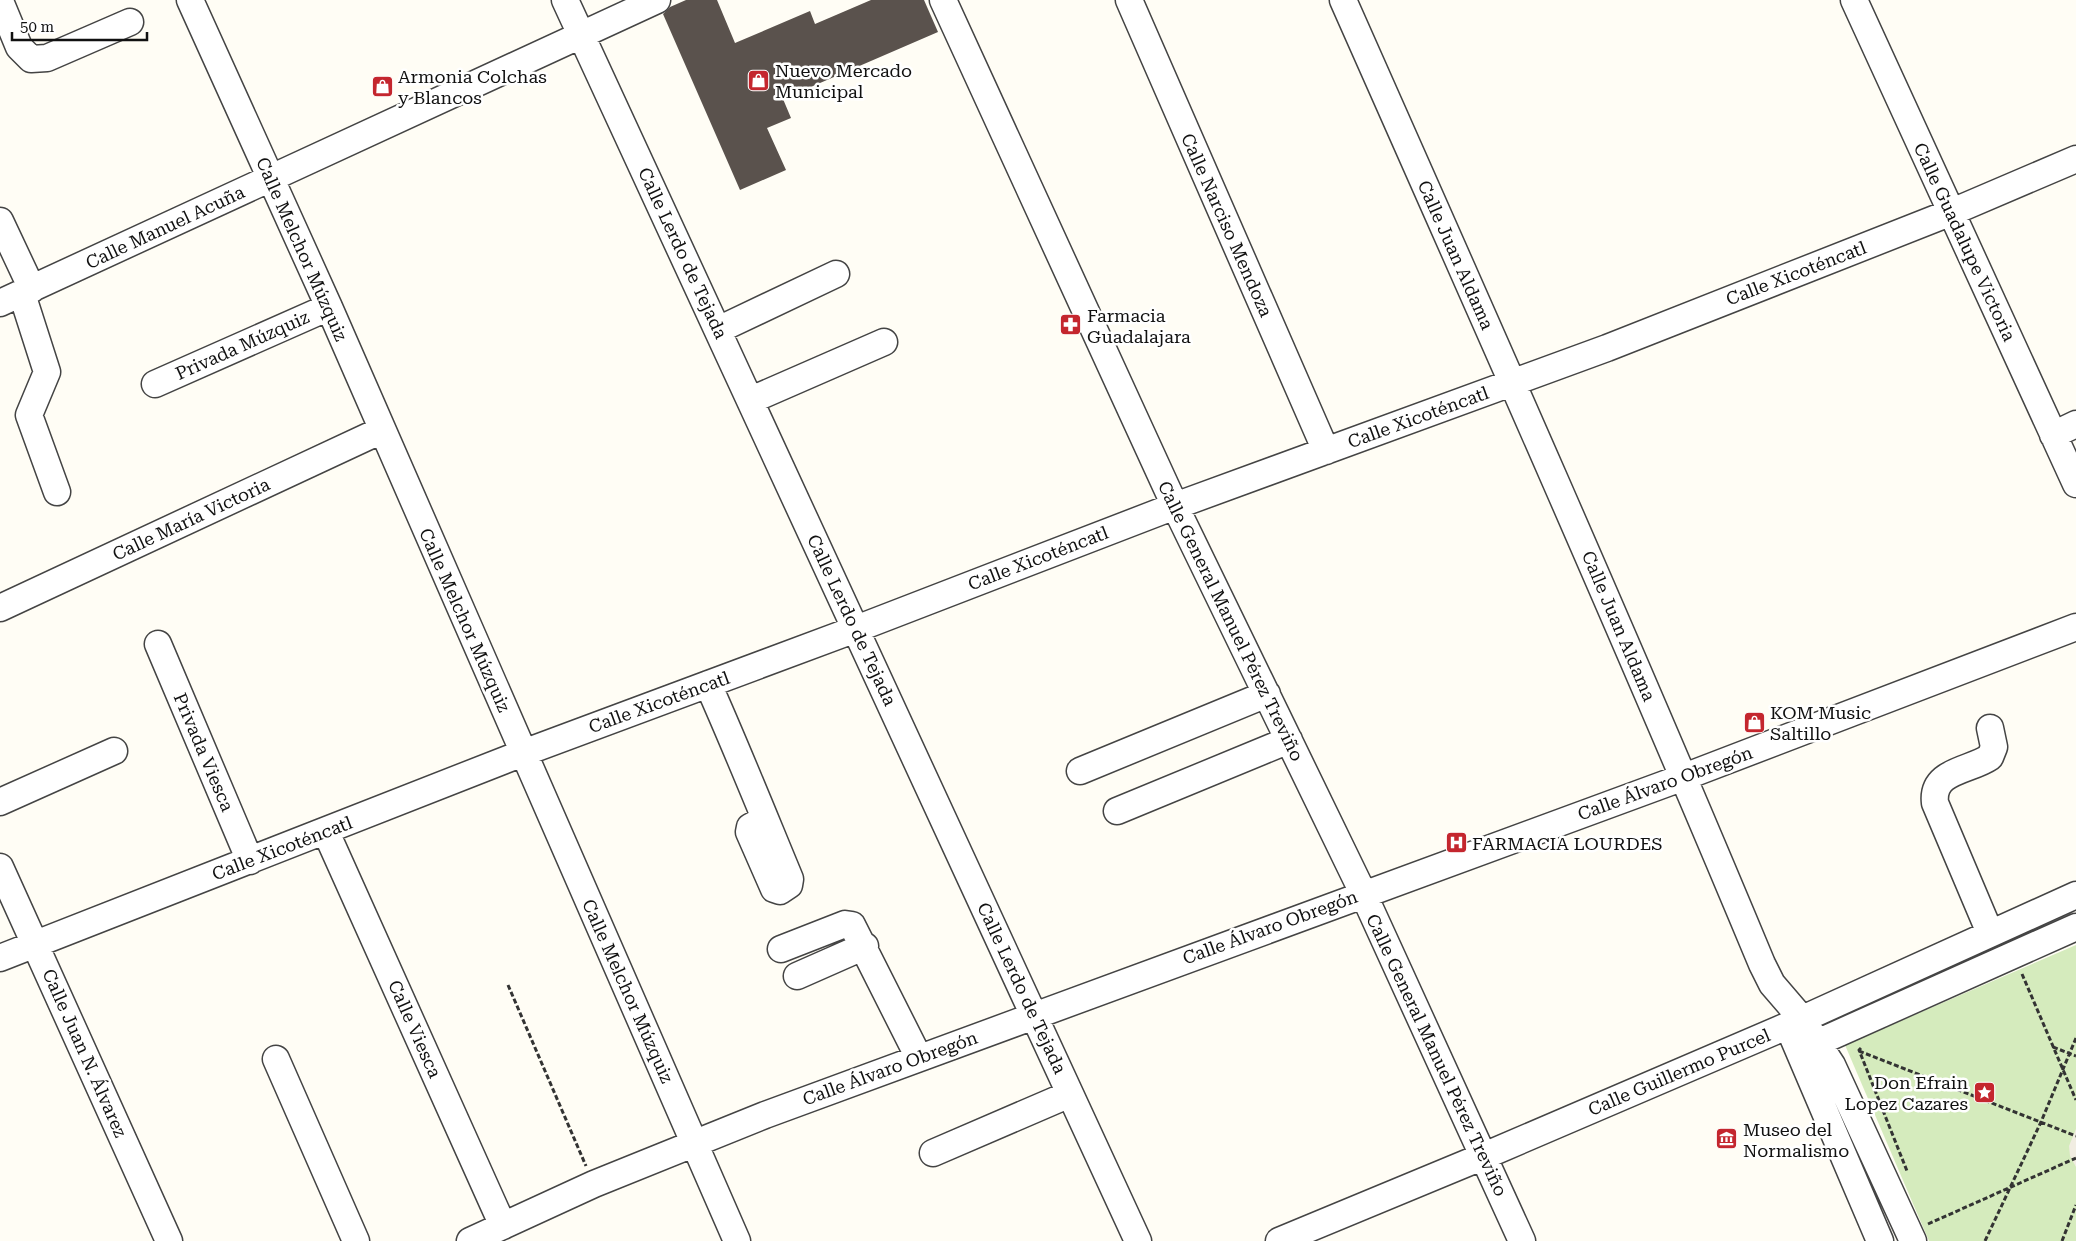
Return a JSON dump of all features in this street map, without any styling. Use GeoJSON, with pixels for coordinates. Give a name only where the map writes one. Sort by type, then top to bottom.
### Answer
{"type":"FeatureCollection","features":[{"type":"Feature","properties":{"kind":"street","name":"Calle Melchor Múzquiz"},"geometry":{"type":"LineString","coordinates":[[190,0],[329,307],[736,1241]]}},
{"type":"Feature","properties":{"kind":"street","name":"Calle Lerdo de Tejada"},"geometry":{"type":"LineString","coordinates":[[566,0],[1138,1241]]}},
{"type":"Feature","properties":{"kind":"street","name":"Calle Manuel Acuña"},"geometry":{"type":"LineString","coordinates":[[18,295],[657,0]]}},
{"type":"Feature","properties":{"kind":"street","name":"Calle General Manuel Pérez Treviño"},"geometry":{"type":"LineString","coordinates":[[943,0],[1175,506],[1363,893],[1522,1241]]}},
{"type":"Feature","properties":{"kind":"street","name":"Calle Narciso Mendoza"},"geometry":{"type":"LineString","coordinates":[[1129,0],[1326,451]]}},
{"type":"Feature","properties":{"kind":"street","name":"Calle Juan Aldama"},"geometry":{"type":"LineString","coordinates":[[1343,0],[1513,382],[1684,776],[1762,964],[1808,1046],[1880,1241]]}},
{"type":"Feature","properties":{"kind":"street","name":"Calle Guadalupe Victoria"},"geometry":{"type":"LineString","coordinates":[[1854,0],[1952,212],[2065,430],[2076,484]]}},
{"type":"Feature","properties":{"kind":"street"},"geometry":{"type":"LineString","coordinates":[[0,1],[20,47],[31,59],[47,58],[130,22]]}},
{"type":"Feature","properties":{"kind":"street","name":"Calle Xicoténcatl"},"geometry":{"type":"LineString","coordinates":[[0,958],[326,832],[523,753],[856,629],[1175,506],[1607,348],[1952,212],[2076,159]]}},
{"type":"Feature","properties":{"kind":"street"},"geometry":{"type":"LineString","coordinates":[[0,221],[18,295],[47,372],[30,409],[30,422],[57,492]]}},
{"type":"Feature","properties":{"kind":"street"},"geometry":{"type":"LineString","coordinates":[[718,330],[836,274]]}},
{"type":"Feature","properties":{"kind":"street","name":"Privada Múzquiz"},"geometry":{"type":"LineString","coordinates":[[155,384],[329,307]]}},
{"type":"Feature","properties":{"kind":"street"},"geometry":{"type":"LineString","coordinates":[[751,400],[884,342]]}},
{"type":"Feature","properties":{"kind":"street","name":"Calle María Victoria"},"geometry":{"type":"LineString","coordinates":[[0,608],[382,430]]}},
{"type":"Feature","properties":{"kind":"street","name":"Calle Álvaro Obregón"},"geometry":{"type":"LineString","coordinates":[[470,1241],[594,1184],[694,1143],[1034,1014],[1684,776],[2076,627]]}},
{"type":"Feature","properties":{"kind":"street","name":"Privada Viesca"},"geometry":{"type":"LineString","coordinates":[[158,644],[250,861]]}},
{"type":"Feature","properties":{"kind":"street"},"geometry":{"type":"LineString","coordinates":[[708,684],[765,819]]}},
{"type":"Feature","properties":{"kind":"street"},"geometry":{"type":"LineString","coordinates":[[1080,771],[1267,694]]}},
{"type":"Feature","properties":{"kind":"street"},"geometry":{"type":"LineString","coordinates":[[1990,728],[1994,747],[1990,757],[1948,776],[1936,787],[1934,795],[1935,803],[1990,933]]}},
{"type":"Feature","properties":{"kind":"street"},"geometry":{"type":"LineString","coordinates":[[1117,811],[1289,740]]}},
{"type":"Feature","properties":{"kind":"street"},"geometry":{"type":"LineString","coordinates":[[0,802],[114,751]]}},
{"type":"Feature","properties":{"kind":"street","name":"Calle Viesca"},"geometry":{"type":"LineString","coordinates":[[326,832],[503,1226]]}},
{"type":"Feature","properties":{"kind":"street","name":"Calle Juan N. Álvarez"},"geometry":{"type":"LineString","coordinates":[[0,867],[168,1241]]}},
{"type":"Feature","properties":{"kind":"street","name":"Calle Guillermo Purcel"},"geometry":{"type":"LineString","coordinates":[[1279,1241],[1484,1156],[1794,1022],[2076,896]]}},
{"type":"Feature","properties":{"kind":"street"},"geometry":{"type":"LineString","coordinates":[[781,949],[845,924],[855,928],[919,1058]]}},
{"type":"Feature","properties":{"kind":"street"},"geometry":{"type":"LineString","coordinates":[[1808,1046],[2020,968],[2076,927]]}},
{"type":"Feature","properties":{"kind":"street"},"geometry":{"type":"LineString","coordinates":[[797,976],[865,946]]}},
{"type":"Feature","properties":{"kind":"street","name":"Calle Juan Aldama"},"geometry":{"type":"LineString","coordinates":[[1808,1046],[1832,1065],[1921,1229]]}},
{"type":"Feature","properties":{"kind":"street"},"geometry":{"type":"LineString","coordinates":[[276,1059],[356,1241]]}},
{"type":"Feature","properties":{"kind":"street"},"geometry":{"type":"LineString","coordinates":[[933,1153],[1070,1094]]}},
{"type":"Feature","properties":{"kind":"path"},"geometry":{"type":"LineString","coordinates":[[2020,968],[2076,1100]]}},
{"type":"Feature","properties":{"kind":"path"},"geometry":{"type":"LineString","coordinates":[[508,985],[594,1184]]}},
{"type":"Feature","properties":{"kind":"path"},"geometry":{"type":"LineString","coordinates":[[1985,1241],[2041,1122],[2076,1038]]}},
{"type":"Feature","properties":{"kind":"path"},"geometry":{"type":"LineString","coordinates":[[1858,1050],[1865,1044]]}},
{"type":"Feature","properties":{"kind":"path"},"geometry":{"type":"LineString","coordinates":[[2053,1046],[2076,1056]]}},
{"type":"Feature","properties":{"kind":"path"},"geometry":{"type":"LineString","coordinates":[[1858,1050],[2076,1136]]}},
{"type":"Feature","properties":{"kind":"path"},"geometry":{"type":"LineString","coordinates":[[1858,1050],[1910,1178]]}},
{"type":"Feature","properties":{"kind":"path"},"geometry":{"type":"LineString","coordinates":[[1921,1229],[2076,1158]]}},
{"type":"Feature","properties":{"kind":"path"},"geometry":{"type":"LineString","coordinates":[[2062,1241],[2076,1205]]}},
{"type":"Feature","properties":{"kind":"green space"},"geometry":{"type":"Polygon","coordinates":[[[2076,945],[2076,1241],[1929,1241],[1845,1045],[2076,945]]]}},
{"type":"Feature","properties":{"kind":"shaded area"},"geometry":{"type":"Polygon","coordinates":[[[2076,1129],[2076,1167],[2070,1156],[2069,1146],[2076,1129]]]}},
{"type":"Feature","properties":{"kind":"building","name":"Nuevo Mercado Municipal"},"geometry":{"type":"Polygon","coordinates":[[[686,0],[717,0],[735,43],[810,11],[815,24],[871,0],[924,0],[938,32],[783,99],[791,118],[767,128],[786,170],[740,190],[663,14],[670,7],[686,0]]]}},
{"type":"Feature","properties":{"kind":"place","name":"Nuevo Mercado Municipal"},"geometry":{"type":"Point","coordinates":[759,80]}},
{"type":"Feature","properties":{"kind":"place","name":"Armonia Colchas y Blancos"},"geometry":{"type":"Point","coordinates":[382,86]}},
{"type":"Feature","properties":{"kind":"place","name":"Farmacia Guadalajara"},"geometry":{"type":"Point","coordinates":[1071,325]}},
{"type":"Feature","properties":{"kind":"place","name":"KOM Music Saltillo"},"geometry":{"type":"Point","coordinates":[1754,722]}},
{"type":"Feature","properties":{"kind":"place","name":"FARMACIA LOURDES"},"geometry":{"type":"Point","coordinates":[1456,843]}},
{"type":"Feature","properties":{"kind":"place","name":"Don Efrain Lopez Cazares"},"geometry":{"type":"Point","coordinates":[1984,1092]}},
{"type":"Feature","properties":{"kind":"place","name":"Museo del Normalismo"},"geometry":{"type":"Point","coordinates":[1727,1139]}}]}
